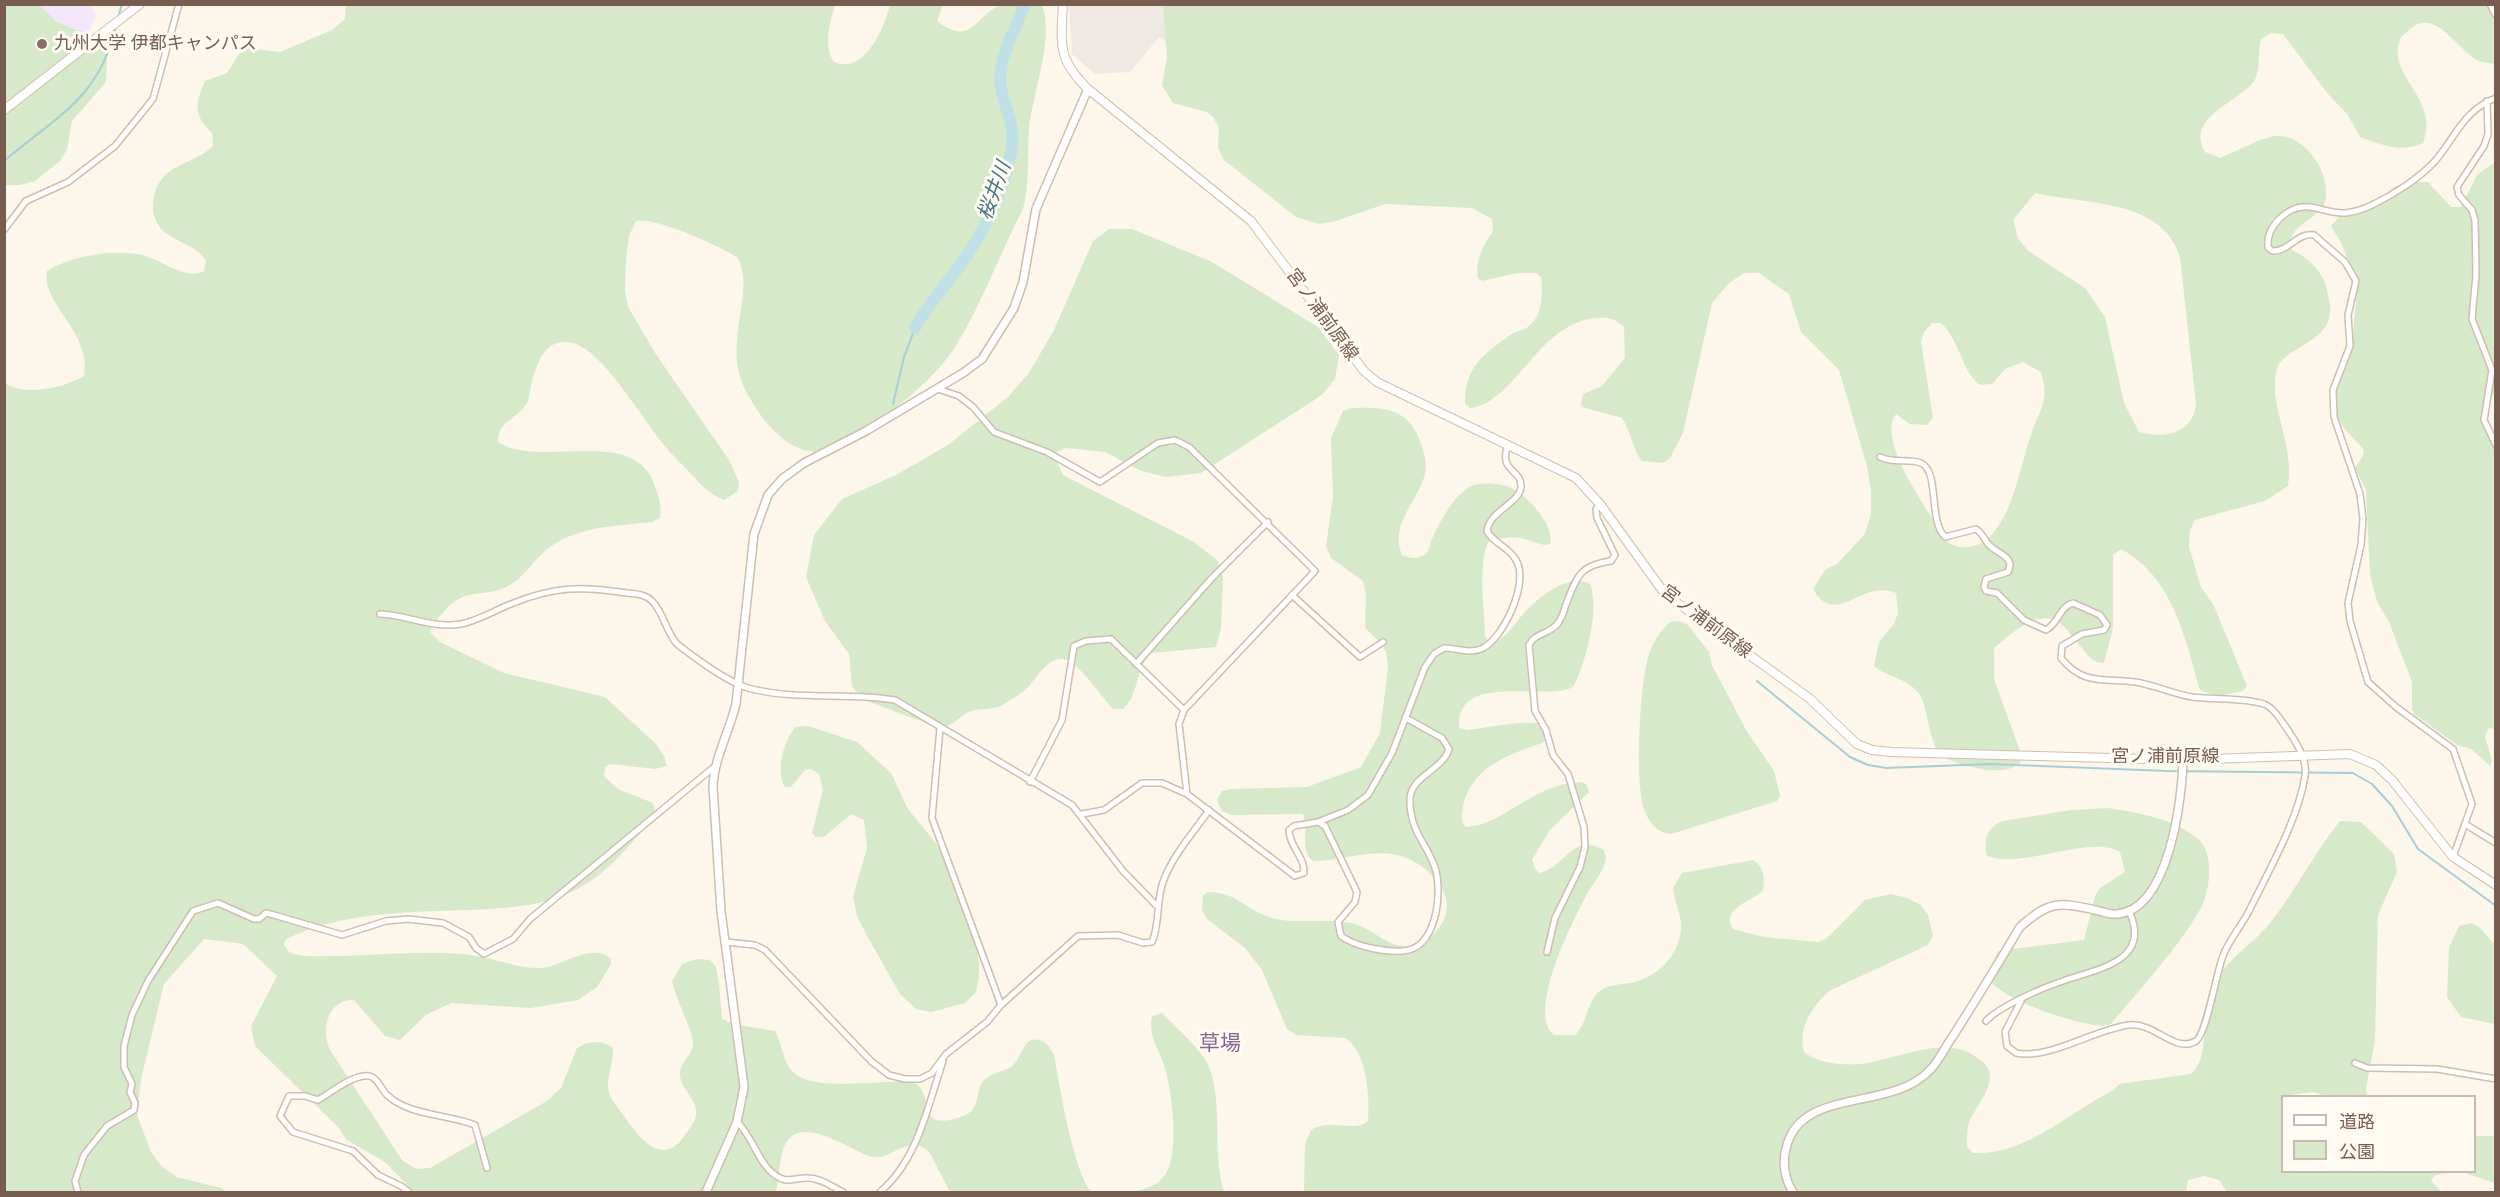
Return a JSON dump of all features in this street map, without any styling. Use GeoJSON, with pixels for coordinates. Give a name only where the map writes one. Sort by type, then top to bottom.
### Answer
{"type":"FeatureCollection","features":[{"type":"Feature","properties":{"kind":"main road"},"geometry":{"type":"LineString","coordinates":[[4,110],[140,4]]}},
{"type":"Feature","properties":{"kind":"main road","name":"宮ノ浦前原線"},"geometry":{"type":"LineString","coordinates":[[1063,4],[1064,56],[1068,68],[1088,89],[1251,220],[1364,372],[1377,382],[1576,478],[1600,504],[1665,594],[1809,698],[1857,744],[1872,750],[1891,752],[2183,760],[2350,754],[2376,765],[2392,780],[2453,856],[2496,885]]}},
{"type":"Feature","properties":{"kind":"street"},"geometry":{"type":"LineString","coordinates":[[4,230],[26,201],[68,182],[106,154],[144,112],[153,99],[179,4]]}},
{"type":"Feature","properties":{"kind":"street"},"geometry":{"type":"LineString","coordinates":[[2490,4],[2496,16]]}},
{"type":"Feature","properties":{"kind":"street"},"geometry":{"type":"LineString","coordinates":[[706,1192],[737,1122],[744,1087],[733,1015],[713,809],[714,767],[731,725],[738,684],[754,534],[768,495],[782,479],[804,463],[866,431],[938,389],[982,359],[1014,308],[1023,282],[1036,209],[1088,89]]}},
{"type":"Feature","properties":{"kind":"street"},"geometry":{"type":"LineString","coordinates":[[2453,856],[2471,812],[2472,799],[2453,749],[2396,707],[2368,682],[2350,621],[2348,603],[2361,545],[2363,519],[2360,494],[2334,417],[2333,397],[2336,379],[2350,346],[2348,315],[2356,288],[2353,273],[2337,254],[2314,235],[2302,236],[2279,252],[2272,251],[2268,247],[2267,240],[2281,218],[2301,207],[2346,213],[2386,197],[2434,161],[2464,119],[2487,101],[2496,98]]}},
{"type":"Feature","properties":{"kind":"street"},"geometry":{"type":"LineString","coordinates":[[2487,101],[2488,134],[2484,146],[2457,187],[2459,195],[2472,210],[2475,220],[2476,274],[2472,319],[2492,370],[2484,420],[2496,446]]}},
{"type":"Feature","properties":{"kind":"street"},"geometry":{"type":"LineString","coordinates":[[938,389],[966,401],[994,432],[1047,452],[1100,482],[1158,443],[1166,440],[1182,442],[1211,466],[1315,571],[1184,710],[1179,724],[1187,794]]}},
{"type":"Feature","properties":{"kind":"street"},"geometry":{"type":"LineString","coordinates":[[1082,814],[1104,810],[1142,783],[1162,783],[1187,794],[1299,876],[1304,873],[1304,863],[1292,844],[1289,830],[1294,826],[1318,822],[1348,810],[1368,795],[1392,753],[1425,667],[1434,654],[1444,648],[1473,652],[1487,646],[1499,633],[1518,595],[1520,579],[1516,560],[1495,542],[1487,531],[1492,518],[1515,498],[1521,489],[1520,480],[1506,465],[1503,456],[1508,444]]}},
{"type":"Feature","properties":{"kind":"street"},"geometry":{"type":"LineString","coordinates":[[1880,457],[1889,462],[1921,463],[1928,470],[1936,519],[1945,537],[1976,529],[1993,548],[2009,558],[2011,563],[2008,572],[1992,575],[1986,579],[1984,587],[1986,591],[1997,593],[2024,620],[2046,630],[2051,627],[2065,606],[2073,603],[2104,619],[2107,625],[2104,630],[2082,634],[2062,646],[2061,658],[2079,673],[2098,682],[2138,683],[2192,697],[2265,704],[2277,715],[2301,754],[2306,775],[2275,865],[2222,957],[2211,992],[2206,1028],[2197,1040],[2185,1044],[2177,1043],[2139,1024],[2109,1030],[2044,1050],[2016,1053],[2007,1046],[2005,1032],[2020,1001]]}},
{"type":"Feature","properties":{"kind":"street"},"geometry":{"type":"LineString","coordinates":[[1547,952],[1555,918],[1580,867],[1585,848],[1584,827],[1568,774],[1553,755],[1546,730],[1535,711],[1534,671],[1529,645],[1534,637],[1550,631],[1560,621],[1583,570],[1590,564],[1611,561],[1615,555],[1597,518],[1596,509],[1600,504]]}},
{"type":"Feature","properties":{"kind":"street"},"geometry":{"type":"LineString","coordinates":[[1136,664],[1211,579],[1268,522]]}},
{"type":"Feature","properties":{"kind":"street"},"geometry":{"type":"LineString","coordinates":[[380,614],[393,614],[429,624],[453,625],[481,617],[556,588],[580,586],[631,593],[652,601],[677,644],[747,688],[793,695],[870,696],[896,700],[1072,805],[1082,814],[1123,871],[1156,905]]}},
{"type":"Feature","properties":{"kind":"street"},"geometry":{"type":"LineString","coordinates":[[1292,595],[1360,657],[1383,642]]}},
{"type":"Feature","properties":{"kind":"street"},"geometry":{"type":"LineString","coordinates":[[1030,782],[1062,720],[1074,646],[1086,641],[1111,639],[1184,710]]}},
{"type":"Feature","properties":{"kind":"street"},"geometry":{"type":"LineString","coordinates":[[1318,822],[1325,826],[1357,892],[1355,902],[1338,922],[1341,936],[1386,950],[1406,951],[1417,946],[1427,936],[1433,923],[1438,884],[1434,865],[1421,843],[1413,822],[1411,792],[1419,781],[1442,762],[1449,749],[1442,738],[1410,723],[1406,718]]}},
{"type":"Feature","properties":{"kind":"street"},"geometry":{"type":"LineString","coordinates":[[940,728],[932,808],[934,825],[971,917],[1001,1005]]}},
{"type":"Feature","properties":{"kind":"street"},"geometry":{"type":"LineString","coordinates":[[1793,1192],[1783,1160],[1787,1144],[1796,1125],[1809,1114],[1824,1108],[1895,1093],[1930,1071],[2020,927],[2038,912],[2053,904],[2069,904],[2116,915],[2129,911],[2145,901],[2155,887],[2182,796],[2183,760]]}},
{"type":"Feature","properties":{"kind":"street"},"geometry":{"type":"LineString","coordinates":[[78,1192],[75,1181],[84,1155],[107,1126],[134,1110],[135,1100],[130,1092],[132,1084],[124,1067],[124,1046],[132,1015],[148,981],[193,910],[218,903],[254,919],[259,919],[266,913],[342,935],[386,921],[408,919],[443,923],[469,937],[476,948],[484,954],[513,939],[530,919],[714,767]]}},
{"type":"Feature","properties":{"kind":"street"},"geometry":{"type":"LineString","coordinates":[[725,942],[756,945],[765,950],[839,1030],[889,1075],[905,1079],[920,1078],[932,1073],[946,1054],[987,1022],[1001,1005],[1078,936],[1118,935],[1149,943],[1155,936],[1156,905],[1164,880],[1209,810]]}},
{"type":"Feature","properties":{"kind":"street"},"geometry":{"type":"LineString","coordinates":[[2465,824],[2496,843]]}},
{"type":"Feature","properties":{"kind":"street"},"geometry":{"type":"LineString","coordinates":[[1986,1021],[1996,1011],[2060,982],[2100,971],[2123,956],[2134,938],[2135,929],[2129,911]]}},
{"type":"Feature","properties":{"kind":"street"},"geometry":{"type":"LineString","coordinates":[[880,1192],[894,1179],[913,1145],[929,1109],[946,1054]]}},
{"type":"Feature","properties":{"kind":"street"},"geometry":{"type":"LineString","coordinates":[[2355,1064],[2367,1068],[2437,1069],[2496,1080]]}},
{"type":"Feature","properties":{"kind":"street"},"geometry":{"type":"LineString","coordinates":[[409,1192],[378,1175],[353,1151],[293,1132],[280,1116],[289,1096],[305,1096],[318,1100],[352,1079],[366,1075],[376,1079],[387,1095],[400,1105],[418,1112],[451,1116],[476,1125],[487,1168]]}},
{"type":"Feature","properties":{"kind":"street"},"geometry":{"type":"LineString","coordinates":[[737,1122],[746,1131],[765,1164],[779,1178],[792,1180],[814,1178],[843,1192]]}},
{"type":"Feature","properties":{"kind":"shaded area"},"geometry":{"type":"Polygon","coordinates":[[[1069,4],[1402,5],[1184,54],[1159,37],[1130,72],[1095,74],[1072,54],[1069,4]]]}},
{"type":"Feature","properties":{"kind":"shaded area"},"geometry":{"type":"Polygon","coordinates":[[[5,5],[95,5],[91,8],[97,14],[86,40],[5,5]]]}},
{"type":"Feature","properties":{"kind":"green space"},"geometry":{"type":"Polygon","coordinates":[[[1163,4],[2486,4],[2496,27],[2495,64],[2477,60],[2446,32],[2428,23],[2418,24],[2401,37],[2398,53],[2400,65],[2420,100],[2427,127],[2423,143],[2399,148],[2360,137],[2348,115],[2327,93],[2283,34],[2272,33],[2261,39],[2256,77],[2241,94],[2209,118],[2203,128],[2201,139],[2205,152],[2220,158],[2276,136],[2296,141],[2313,156],[2324,176],[2326,197],[2324,205],[2299,227],[2291,241],[2292,250],[2319,271],[2327,290],[2330,310],[2327,323],[2321,332],[2286,357],[2276,372],[2276,399],[2288,456],[2288,486],[2265,501],[2195,520],[2190,530],[2189,547],[2201,587],[2214,606],[2247,686],[2243,691],[2217,696],[2200,690],[2182,630],[2165,592],[2139,561],[2121,549],[2113,555],[2113,628],[2104,663],[2092,659],[2060,623],[2052,619],[2034,620],[2016,630],[1994,648],[1994,679],[2019,748],[2021,762],[2003,770],[1980,769],[1938,754],[1920,695],[1907,683],[1874,666],[1879,642],[1894,624],[1898,613],[1896,593],[1883,590],[1840,604],[1831,604],[1822,600],[1813,589],[1825,570],[1837,564],[1865,534],[1871,514],[1871,491],[1867,466],[1839,370],[1801,332],[1789,294],[1759,273],[1744,273],[1729,283],[1712,303],[1683,433],[1670,458],[1663,463],[1642,461],[1622,418],[1581,405],[1583,394],[1602,386],[1625,358],[1624,327],[1611,319],[1595,318],[1575,324],[1557,334],[1501,392],[1486,403],[1470,408],[1465,404],[1468,381],[1472,371],[1493,348],[1534,321],[1542,297],[1541,277],[1536,273],[1517,273],[1482,281],[1478,278],[1481,254],[1493,232],[1492,219],[1472,208],[1385,204],[1336,221],[1319,224],[1296,217],[1224,160],[1218,148],[1219,128],[1213,117],[1207,112],[1173,103],[1162,85],[1167,57],[1163,4]],[[2035,193],[2013,220],[2018,238],[2027,250],[2085,288],[2105,317],[2124,403],[2139,432],[2158,435],[2176,432],[2183,428],[2194,414],[2196,404],[2180,257],[2171,238],[2157,224],[2120,207],[2035,193]],[[1932,323],[1924,332],[1921,342],[1933,418],[1927,425],[1910,424],[1896,414],[1892,426],[1893,442],[1909,479],[1949,543],[1959,547],[1969,547],[1987,539],[2004,517],[2042,406],[2044,384],[2041,372],[2023,362],[2005,369],[1992,384],[1980,385],[1969,373],[1947,330],[1941,323],[1932,323]]]}},
{"type":"Feature","properties":{"kind":"green space"},"geometry":{"type":"Polygon","coordinates":[[[4,5],[39,5],[57,22],[91,36],[107,56],[106,82],[72,121],[67,150],[60,161],[35,181],[20,185],[5,185],[4,5]]]}},
{"type":"Feature","properties":{"kind":"green space"},"geometry":{"type":"Polygon","coordinates":[[[346,5],[835,5],[830,26],[829,49],[834,62],[845,64],[855,62],[871,47],[878,37],[890,5],[943,5],[937,21],[949,29],[959,31],[974,26],[994,8],[1003,5],[1042,5],[1046,33],[1042,66],[1029,129],[1023,209],[957,344],[935,373],[872,427],[845,445],[822,452],[808,451],[782,438],[771,428],[753,404],[739,373],[737,338],[743,288],[738,258],[703,240],[672,228],[658,223],[636,221],[629,236],[626,259],[625,290],[628,307],[657,356],[729,460],[739,482],[738,491],[724,500],[705,488],[667,448],[610,372],[585,349],[573,343],[555,344],[543,354],[536,369],[527,403],[501,429],[498,442],[516,449],[537,452],[608,452],[628,457],[644,468],[655,487],[659,498],[660,518],[652,522],[597,528],[570,536],[546,550],[520,578],[505,588],[456,600],[441,615],[430,632],[440,642],[504,673],[605,697],[655,743],[664,756],[667,766],[655,769],[610,764],[605,767],[604,776],[618,789],[653,803],[657,816],[604,871],[584,885],[557,898],[514,907],[399,913],[351,919],[306,931],[285,940],[284,945],[290,953],[303,956],[464,954],[531,968],[549,967],[586,954],[604,954],[611,959],[611,964],[597,987],[578,1000],[531,1008],[451,1003],[426,1015],[400,1040],[385,1036],[354,1000],[345,1001],[332,1010],[328,1017],[326,1034],[330,1050],[402,1160],[416,1169],[430,1168],[547,1101],[561,1088],[577,1048],[595,1042],[604,1043],[613,1048],[608,1082],[609,1093],[632,1127],[653,1147],[661,1150],[669,1149],[677,1144],[693,1123],[696,1109],[681,1081],[680,1070],[693,1047],[693,1042],[672,981],[682,964],[697,959],[710,960],[716,967],[722,1019],[733,1024],[775,1031],[788,1066],[801,1077],[831,1084],[915,1083],[922,1092],[931,1116],[938,1120],[955,1119],[970,1112],[985,1079],[1014,1065],[1029,1041],[1041,1040],[1050,1047],[1054,1055],[1073,1149],[1085,1183],[1092,1192],[950,1192],[929,1152],[921,1146],[906,1146],[884,1156],[869,1156],[824,1135],[811,1132],[791,1137],[784,1147],[776,1192],[414,1192],[385,1162],[347,1140],[338,1127],[255,1046],[251,1026],[277,976],[243,944],[204,939],[164,984],[141,1079],[137,1115],[151,1152],[162,1167],[177,1177],[221,1188],[226,1192],[5,1192],[4,382],[12,387],[32,390],[56,387],[84,376],[85,360],[81,346],[51,295],[47,283],[47,271],[57,265],[93,255],[131,253],[149,257],[189,273],[204,271],[206,261],[202,256],[165,232],[156,222],[153,204],[161,180],[168,173],[205,153],[213,146],[212,133],[201,121],[198,109],[199,96],[205,81],[227,73],[239,54],[248,48],[280,52],[332,30],[345,19],[346,5]]]}},
{"type":"Feature","properties":{"kind":"green space"},"geometry":{"type":"Polygon","coordinates":[[[2495,162],[2496,395],[2491,395],[2488,432],[2496,452],[2496,729],[2489,728],[2485,737],[2492,760],[2490,766],[2471,749],[2457,745],[2414,714],[2412,682],[2389,622],[2377,602],[2370,574],[2366,490],[2355,468],[2364,454],[2363,449],[2343,427],[2335,413],[2339,369],[2352,345],[2357,287],[2342,244],[2331,226],[2344,211],[2377,201],[2394,187],[2408,182],[2428,182],[2451,207],[2461,207],[2477,175],[2495,162]]]}},
{"type":"Feature","properties":{"kind":"green space"},"geometry":{"type":"Polygon","coordinates":[[[1109,229],[1132,229],[1212,262],[1318,327],[1339,355],[1335,379],[1322,395],[1201,473],[1166,477],[1141,471],[1105,452],[1065,448],[1053,454],[1063,475],[1194,542],[1218,561],[1223,577],[1221,629],[1216,647],[1152,653],[1143,665],[1132,696],[1123,709],[1113,709],[1080,670],[1069,661],[1062,659],[1050,663],[1024,691],[1003,705],[971,711],[952,724],[939,728],[862,699],[852,686],[849,654],[825,621],[806,577],[814,535],[842,499],[896,475],[948,445],[1008,397],[1029,373],[1054,330],[1093,241],[1109,229]]]}},
{"type":"Feature","properties":{"kind":"green space"},"geometry":{"type":"Polygon","coordinates":[[[1353,408],[1377,408],[1397,413],[1412,425],[1422,447],[1426,466],[1425,474],[1399,533],[1402,555],[1415,558],[1426,553],[1447,511],[1463,492],[1474,485],[1504,485],[1514,489],[1540,513],[1549,529],[1550,544],[1544,545],[1517,537],[1491,539],[1486,547],[1482,585],[1485,636],[1489,643],[1505,635],[1529,608],[1554,588],[1573,581],[1590,584],[1593,607],[1590,636],[1583,664],[1573,687],[1560,691],[1486,693],[1471,699],[1462,710],[1459,728],[1468,730],[1522,723],[1542,724],[1549,727],[1547,739],[1542,743],[1516,752],[1493,764],[1474,781],[1463,806],[1462,820],[1466,827],[1493,820],[1533,796],[1564,784],[1581,782],[1586,784],[1589,792],[1549,831],[1532,860],[1539,873],[1548,870],[1576,848],[1584,845],[1604,850],[1606,858],[1563,944],[1548,988],[1545,1007],[1547,1024],[1554,1035],[1575,1035],[1583,1024],[1595,995],[1604,988],[1644,979],[1661,968],[1668,960],[1674,952],[1680,934],[1681,924],[1673,888],[1682,873],[1753,860],[1763,873],[1763,890],[1739,906],[1731,916],[1730,922],[1733,929],[1764,937],[1818,942],[1827,938],[1865,900],[1891,894],[1921,905],[1928,915],[1933,936],[1928,945],[1831,990],[1824,996],[1818,1002],[1805,1026],[1802,1043],[1804,1052],[1823,1061],[1860,1064],[1937,1048],[1966,1051],[1986,1065],[1990,1078],[1985,1094],[1969,1123],[1967,1147],[1973,1153],[2011,1148],[2046,1131],[2114,1090],[2119,1084],[2191,1074],[2201,1056],[2207,1001],[2215,980],[2270,923],[2340,821],[2361,822],[2394,854],[2397,872],[2378,915],[2375,1041],[2366,1088],[2367,1095],[2323,1095],[2313,1092],[2281,1095],[2281,1173],[2443,1173],[2434,1176],[2431,1181],[2442,1192],[2227,1192],[2219,1180],[2204,1176],[2188,1180],[2186,1192],[1304,1192],[1305,1144],[1311,1130],[1325,1125],[1356,1126],[1368,1121],[1366,1076],[1363,1065],[1359,1054],[1346,1038],[1296,1035],[1287,1029],[1262,970],[1245,948],[1208,920],[1202,911],[1203,896],[1207,892],[1225,895],[1279,920],[1333,921],[1355,924],[1390,942],[1405,946],[1418,945],[1432,935],[1441,925],[1447,904],[1439,883],[1422,866],[1411,860],[1399,855],[1374,853],[1313,861],[1306,851],[1303,814],[1231,815],[1222,811],[1217,800],[1222,791],[1307,787],[1361,767],[1380,733],[1388,667],[1386,652],[1381,643],[1365,628],[1366,595],[1363,581],[1331,558],[1326,546],[1333,497],[1331,438],[1343,411],[1353,408]]]}},
{"type":"Feature","properties":{"kind":"green space"},"geometry":{"type":"Polygon","coordinates":[[[1679,621],[1688,625],[1709,652],[1712,665],[1746,730],[1774,771],[1780,796],[1777,801],[1671,834],[1655,827],[1645,812],[1640,780],[1639,735],[1648,657],[1666,626],[1670,622],[1679,621]]]}},
{"type":"Feature","properties":{"kind":"green space"},"geometry":{"type":"Polygon","coordinates":[[[808,726],[857,742],[891,773],[908,809],[935,842],[963,891],[979,961],[976,992],[965,1003],[931,1012],[916,1009],[900,994],[867,936],[857,916],[853,897],[867,848],[864,820],[851,814],[824,837],[816,837],[812,833],[823,790],[819,774],[811,769],[805,770],[791,787],[785,787],[782,780],[782,756],[787,740],[795,727],[808,726]]]}},
{"type":"Feature","properties":{"kind":"green space"},"geometry":{"type":"Polygon","coordinates":[[[2108,808],[2167,821],[2188,832],[2203,845],[2209,862],[2209,872],[2207,892],[2201,908],[2182,938],[2111,1024],[2103,1026],[2075,1021],[2023,1003],[1995,986],[1987,977],[1998,951],[2084,940],[2095,896],[2100,888],[2125,872],[2120,852],[2091,847],[2018,859],[2002,859],[1987,856],[1986,839],[1990,830],[2003,821],[2071,810],[2108,808]]]}},
{"type":"Feature","properties":{"kind":"green space"},"geometry":{"type":"Polygon","coordinates":[[[2471,923],[2479,927],[2495,945],[2495,1024],[2461,1017],[2447,997],[2449,948],[2459,926],[2471,923]]]}},
{"type":"Feature","properties":{"kind":"green space"},"geometry":{"type":"Polygon","coordinates":[[[1162,1013],[1196,1047],[1210,1069],[1216,1099],[1220,1177],[1224,1192],[1133,1192],[1159,1182],[1170,1165],[1173,1121],[1170,1089],[1151,1029],[1152,1016],[1162,1013]]]}},
{"type":"Feature","properties":{"kind":"green space"},"geometry":{"type":"Polygon","coordinates":[[[2476,1136],[2495,1136],[2495,1183],[2465,1173],[2476,1173],[2476,1136]]]}},
{"type":"Feature","properties":{"kind":"waterway"},"geometry":{"type":"LineString","coordinates":[[118,18],[122,4]]}},
{"type":"Feature","properties":{"kind":"waterway","name":"桜井川"},"geometry":{"type":"LineString","coordinates":[[915,328],[976,242],[1002,184],[1013,142],[1011,122],[1001,87],[1001,69],[1006,50],[1025,4]]}},
{"type":"Feature","properties":{"kind":"waterway"},"geometry":{"type":"LineString","coordinates":[[4,161],[58,118],[87,89],[99,72],[116,26]]}},
{"type":"Feature","properties":{"kind":"waterway"},"geometry":{"type":"LineString","coordinates":[[893,404],[904,357],[915,328]]}},
{"type":"Feature","properties":{"kind":"waterway"},"geometry":{"type":"LineString","coordinates":[[1757,681],[1850,757],[1868,765],[1886,768],[1990,764],[2167,771],[2353,773],[2372,784],[2392,806],[2418,849],[2496,906]]}},
{"type":"Feature","properties":{"kind":"place","name":"九州大学 伊都キャンパス"},"geometry":{"type":"Point","coordinates":[42,44]}},
{"type":"Feature","properties":{"kind":"district","name":"草場"},"geometry":{"type":"Point","coordinates":[1220,1044]}}]}
